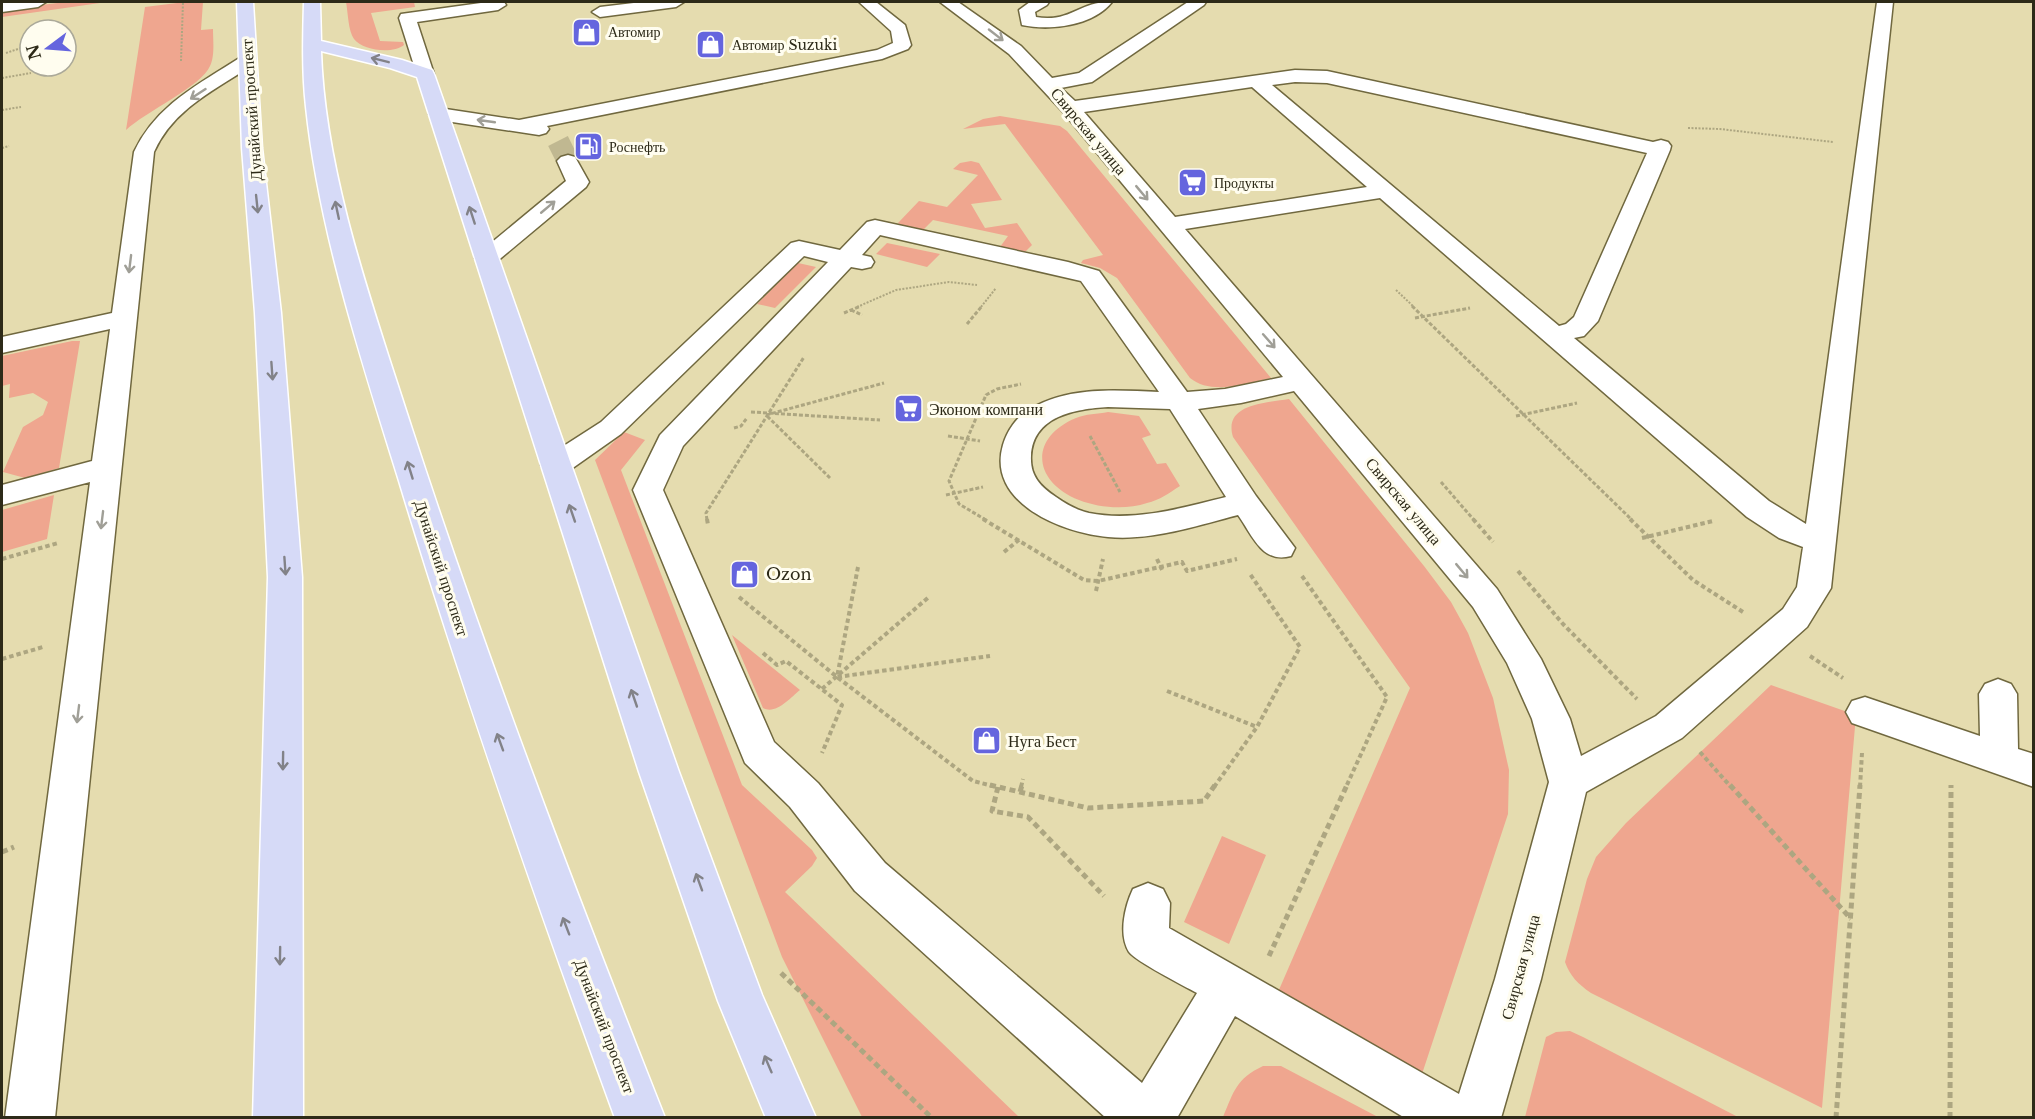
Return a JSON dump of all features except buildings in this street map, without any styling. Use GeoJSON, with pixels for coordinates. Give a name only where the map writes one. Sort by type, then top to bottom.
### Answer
{"type":"FeatureCollection","features":[{"type":"Feature","properties":{"kind":"main road","name":"Дунайский проспект"},"geometry":{"type":"LineString","coordinates":[[245,2],[252,148],[268,313],[285,577],[278,1118]]}},
{"type":"Feature","properties":{"kind":"main road","name":"Дунайский проспект"},"geometry":{"type":"LineString","coordinates":[[312,2],[316,117],[349,268],[398,430],[493,723],[561,911],[640,1118]]}},
{"type":"Feature","properties":{"kind":"main road"},"geometry":{"type":"LineString","coordinates":[[312,44],[396,64],[425,74],[659,772],[737,990],[791,1118]]}},
{"type":"Feature","properties":{"kind":"street"},"geometry":{"type":"LineString","coordinates":[[2,7],[38,2]]}},
{"type":"Feature","properties":{"kind":"street"},"geometry":{"type":"LineString","coordinates":[[600,12],[676,2]]}},
{"type":"Feature","properties":{"kind":"street"},"geometry":{"type":"LineString","coordinates":[[519,126],[882,54],[902,45],[899,30],[867,2]]}},
{"type":"Feature","properties":{"kind":"street","name":"Свирская улица"},"geometry":{"type":"LineString","coordinates":[[948,2],[992,31],[1050,84],[1485,598],[1523,659],[1551,719],[1569,782],[1518,979],[1476,1118]]}},
{"type":"Feature","properties":{"kind":"street"},"geometry":{"type":"LineString","coordinates":[[1041,2],[1027,10],[1028,21],[1045,25],[1069,22],[1104,2]]}},
{"type":"Feature","properties":{"kind":"street"},"geometry":{"type":"LineString","coordinates":[[1050,84],[1085,78],[1197,2]]}},
{"type":"Feature","properties":{"kind":"street"},"geometry":{"type":"LineString","coordinates":[[1569,782],[1669,727],[1795,618],[1814,588],[1880,66],[1885,2]]}},
{"type":"Feature","properties":{"kind":"street"},"geometry":{"type":"LineString","coordinates":[[425,74],[407,18],[498,5]]}},
{"type":"Feature","properties":{"kind":"street"},"geometry":{"type":"LineString","coordinates":[[30,1118],[144,152],[149,137],[167,114],[247,62]]}},
{"type":"Feature","properties":{"kind":"street"},"geometry":{"type":"LineString","coordinates":[[1070,108],[1295,76],[1326,77],[1661,148],[1585,321],[1575,330],[1554,335]]}},
{"type":"Feature","properties":{"kind":"street"},"geometry":{"type":"LineString","coordinates":[[1256,81],[1758,509],[1790,530],[1819,541]]}},
{"type":"Feature","properties":{"kind":"street"},"geometry":{"type":"LineString","coordinates":[[439,114],[554,132],[578,182],[487,258]]}},
{"type":"Feature","properties":{"kind":"street"},"geometry":{"type":"LineString","coordinates":[[1169,225],[1385,191]]}},
{"type":"Feature","properties":{"kind":"street"},"geometry":{"type":"LineString","coordinates":[[1144,1118],[870,877],[804,795],[759,752],[648,490],[670,442],[856,260],[875,227],[1068,269],[1090,276],[1179,401],[1245,503],[1279,548]]}},
{"type":"Feature","properties":{"kind":"street"},"geometry":{"type":"LineString","coordinates":[[556,465],[610,428],[799,248],[856,260]]}},
{"type":"Feature","properties":{"kind":"street"},"geometry":{"type":"LineString","coordinates":[[2,345],[123,318]]}},
{"type":"Feature","properties":{"kind":"street"},"geometry":{"type":"LineString","coordinates":[[1245,503],[1139,525],[1110,527],[1076,521],[1046,507],[1026,489],[1016,469],[1015,447],[1026,428],[1040,416],[1073,402],[1104,398],[1179,401],[1303,381]]}},
{"type":"Feature","properties":{"kind":"street"},"geometry":{"type":"LineString","coordinates":[[2,495],[108,467]]}},
{"type":"Feature","properties":{"kind":"street"},"geometry":{"type":"LineString","coordinates":[[1998,694],[1999,759]]}},
{"type":"Feature","properties":{"kind":"street"},"geometry":{"type":"LineString","coordinates":[[1865,712],[2034,771]]}},
{"type":"Feature","properties":{"kind":"street"},"geometry":{"type":"LineString","coordinates":[[1147,921],[1238,994],[1453,1118]]}},
{"type":"Feature","properties":{"kind":"street"},"geometry":{"type":"LineString","coordinates":[[1149,1118],[1238,994]]}},
{"type":"Feature","properties":{"kind":"path"},"geometry":{"type":"LineString","coordinates":[[181,61],[183,2]]}},
{"type":"Feature","properties":{"kind":"path"},"geometry":{"type":"LineString","coordinates":[[6,53],[18,49]]}},
{"type":"Feature","properties":{"kind":"path"},"geometry":{"type":"LineString","coordinates":[[2,78],[18,75]]}},
{"type":"Feature","properties":{"kind":"path"},"geometry":{"type":"LineString","coordinates":[[2,110],[21,107]]}},
{"type":"Feature","properties":{"kind":"path"},"geometry":{"type":"LineString","coordinates":[[1661,148],[1671,130],[1690,128],[1720,129],[1837,142]]}},
{"type":"Feature","properties":{"kind":"path"},"geometry":{"type":"LineString","coordinates":[[2,148],[9,146]]}},
{"type":"Feature","properties":{"kind":"path"},"geometry":{"type":"LineString","coordinates":[[841,315],[896,290],[917,286],[949,282],[1007,289]]}},
{"type":"Feature","properties":{"kind":"path"},"geometry":{"type":"LineString","coordinates":[[967,324],[996,288]]}},
{"type":"Feature","properties":{"kind":"path"},"geometry":{"type":"LineString","coordinates":[[1396,290],[1694,580]]}},
{"type":"Feature","properties":{"kind":"path"},"geometry":{"type":"LineString","coordinates":[[1415,318],[1513,300]]}},
{"type":"Feature","properties":{"kind":"path"},"geometry":{"type":"LineString","coordinates":[[851,310],[862,315]]}},
{"type":"Feature","properties":{"kind":"path"},"geometry":{"type":"LineString","coordinates":[[710,536],[706,513],[809,349]]}},
{"type":"Feature","properties":{"kind":"path"},"geometry":{"type":"LineString","coordinates":[[766,415],[884,383]]}},
{"type":"Feature","properties":{"kind":"path"},"geometry":{"type":"LineString","coordinates":[[1516,416],[1622,393]]}},
{"type":"Feature","properties":{"kind":"path"},"geometry":{"type":"LineString","coordinates":[[750,412],[766,415],[880,420]]}},
{"type":"Feature","properties":{"kind":"path"},"geometry":{"type":"LineString","coordinates":[[766,415],[830,478]]}},
{"type":"Feature","properties":{"kind":"path"},"geometry":{"type":"LineString","coordinates":[[948,436],[988,442]]}},
{"type":"Feature","properties":{"kind":"path"},"geometry":{"type":"LineString","coordinates":[[2,559],[58,543]]}},
{"type":"Feature","properties":{"kind":"path"},"geometry":{"type":"LineString","coordinates":[[1238,994],[1387,697],[1288,556],[1279,548]]}},
{"type":"Feature","properties":{"kind":"path"},"geometry":{"type":"LineString","coordinates":[[837,677],[858,567]]}},
{"type":"Feature","properties":{"kind":"path"},"geometry":{"type":"LineString","coordinates":[[737,596],[837,677],[973,781],[1088,808],[1204,801],[1257,727],[1299,647],[1245,567]]}},
{"type":"Feature","properties":{"kind":"path"},"geometry":{"type":"LineString","coordinates":[[822,689],[930,596]]}},
{"type":"Feature","properties":{"kind":"path"},"geometry":{"type":"LineString","coordinates":[[2,659],[43,646]]}},
{"type":"Feature","properties":{"kind":"path"},"geometry":{"type":"LineString","coordinates":[[837,677],[990,656]]}},
{"type":"Feature","properties":{"kind":"path"},"geometry":{"type":"LineString","coordinates":[[802,674],[842,705]]}},
{"type":"Feature","properties":{"kind":"path"},"geometry":{"type":"LineString","coordinates":[[1167,691],[1257,727]]}},
{"type":"Feature","properties":{"kind":"path"},"geometry":{"type":"LineString","coordinates":[[1836,1118],[1865,712]]}},
{"type":"Feature","properties":{"kind":"path"},"geometry":{"type":"LineString","coordinates":[[1669,727],[1707,758],[1851,919]]}},
{"type":"Feature","properties":{"kind":"path"},"geometry":{"type":"LineString","coordinates":[[1950,1118],[1952,742]]}},
{"type":"Feature","properties":{"kind":"path"},"geometry":{"type":"LineString","coordinates":[[1020,792],[1023,779]]}},
{"type":"Feature","properties":{"kind":"path"},"geometry":{"type":"LineString","coordinates":[[998,787],[993,811],[1028,817],[1147,921]]}},
{"type":"Feature","properties":{"kind":"path"},"geometry":{"type":"LineString","coordinates":[[2,852],[14,847]]}},
{"type":"Feature","properties":{"kind":"path"},"geometry":{"type":"LineString","coordinates":[[780,972],[933,1118]]}},
{"type":"Feature","properties":{"kind":"shaded area"},"geometry":{"type":"Polygon","coordinates":[[[65,2],[107,2],[2,17],[2,10],[65,2]]]}},
{"type":"Feature","properties":{"kind":"shaded area"},"geometry":{"type":"Polygon","coordinates":[[[203,2],[201,30],[213,29],[212,62],[205,74],[196,82],[126,130],[145,7],[203,2]]]}},
{"type":"Feature","properties":{"kind":"shaded area"},"geometry":{"type":"Polygon","coordinates":[[[346,2],[414,2],[415,7],[371,13],[380,41],[403,42],[404,45],[393,50],[378,50],[358,43],[350,31],[346,2]]]}},
{"type":"Feature","properties":{"kind":"shaded area"},"geometry":{"type":"Polygon","coordinates":[[[1000,116],[1060,126],[1067,131],[1271,378],[1219,387],[1208,386],[1190,378],[1117,278],[1100,268],[1081,263],[1083,260],[1103,255],[1005,124],[963,129],[983,119],[1000,116]]]}},
{"type":"Feature","properties":{"kind":"shaded area"},"geometry":{"type":"Polygon","coordinates":[[[971,161],[979,163],[1002,200],[971,204],[985,228],[1017,223],[1032,245],[1024,253],[1000,247],[1008,236],[933,220],[922,231],[902,227],[898,223],[919,201],[947,207],[978,175],[953,169],[960,163],[971,161]]]}},
{"type":"Feature","properties":{"kind":"shaded area"},"geometry":{"type":"Polygon","coordinates":[[[887,243],[940,254],[927,267],[876,254],[887,243]]]}},
{"type":"Feature","properties":{"kind":"shaded area"},"geometry":{"type":"Polygon","coordinates":[[[798,263],[816,267],[775,308],[757,304],[798,263]]]}},
{"type":"Feature","properties":{"kind":"shaded area"},"geometry":{"type":"Polygon","coordinates":[[[80,341],[59,468],[25,478],[3,472],[23,427],[43,415],[48,402],[33,393],[9,398],[10,384],[2,386],[2,356],[80,341]]]}},
{"type":"Feature","properties":{"kind":"shaded area"},"geometry":{"type":"Polygon","coordinates":[[[1289,399],[1451,602],[1468,633],[1493,698],[1509,770],[1508,814],[1421,1077],[1275,999],[1410,688],[1233,437],[1234,418],[1240,412],[1258,404],[1289,399]]]}},
{"type":"Feature","properties":{"kind":"shaded area"},"geometry":{"type":"Polygon","coordinates":[[[1108,412],[1139,416],[1151,435],[1142,438],[1157,464],[1166,463],[1180,486],[1152,502],[1130,507],[1113,507],[1079,500],[1052,482],[1045,471],[1042,460],[1044,448],[1050,437],[1060,427],[1076,418],[1108,412]]]}},
{"type":"Feature","properties":{"kind":"shaded area"},"geometry":{"type":"Polygon","coordinates":[[[624,432],[645,440],[621,470],[742,785],[812,850],[817,858],[812,866],[785,892],[1019,1117],[862,1117],[782,957],[595,460],[624,432]]]}},
{"type":"Feature","properties":{"kind":"shaded area"},"geometry":{"type":"Polygon","coordinates":[[[54,495],[47,539],[2,552],[2,510],[54,495]]]}},
{"type":"Feature","properties":{"kind":"shaded area"},"geometry":{"type":"Polygon","coordinates":[[[732,635],[800,690],[778,707],[768,710],[763,708],[732,635]]]}},
{"type":"Feature","properties":{"kind":"shaded area"},"geometry":{"type":"Polygon","coordinates":[[[1771,685],[1856,715],[1822,1108],[1591,993],[1575,979],[1565,962],[1587,879],[1596,857],[1626,823],[1771,685]]]}},
{"type":"Feature","properties":{"kind":"shaded area"},"geometry":{"type":"Polygon","coordinates":[[[1222,836],[1266,855],[1229,944],[1184,922],[1222,836]]]}},
{"type":"Feature","properties":{"kind":"shaded area"},"geometry":{"type":"Polygon","coordinates":[[[1570,1031],[1738,1117],[1525,1117],[1546,1037],[1556,1032],[1570,1031]]]}},
{"type":"Feature","properties":{"kind":"shaded area"},"geometry":{"type":"Polygon","coordinates":[[[1263,1066],[1281,1066],[1378,1117],[1223,1117],[1241,1081],[1263,1066]]]}},
{"type":"Feature","properties":{"kind":"tunnel"},"geometry":{"type":"LineString","coordinates":[[558,141],[568,161]]}},
{"type":"Feature","properties":{"kind":"place","name":"Автомир"},"geometry":{"type":"Point","coordinates":[587,32]}},
{"type":"Feature","properties":{"kind":"place","name":"Автомир Suzuki"},"geometry":{"type":"Point","coordinates":[711,45]}},
{"type":"Feature","properties":{"kind":"place","name":"Роснефть"},"geometry":{"type":"Point","coordinates":[588,147]}},
{"type":"Feature","properties":{"kind":"place","name":"Продукты"},"geometry":{"type":"Point","coordinates":[1193,183]}},
{"type":"Feature","properties":{"kind":"place","name":"Эконом компани"},"geometry":{"type":"Point","coordinates":[908,409]}},
{"type":"Feature","properties":{"kind":"place","name":"Ozon"},"geometry":{"type":"Point","coordinates":[745,574]}},
{"type":"Feature","properties":{"kind":"place","name":"Нуга Бест"},"geometry":{"type":"Point","coordinates":[987,741]}}]}
